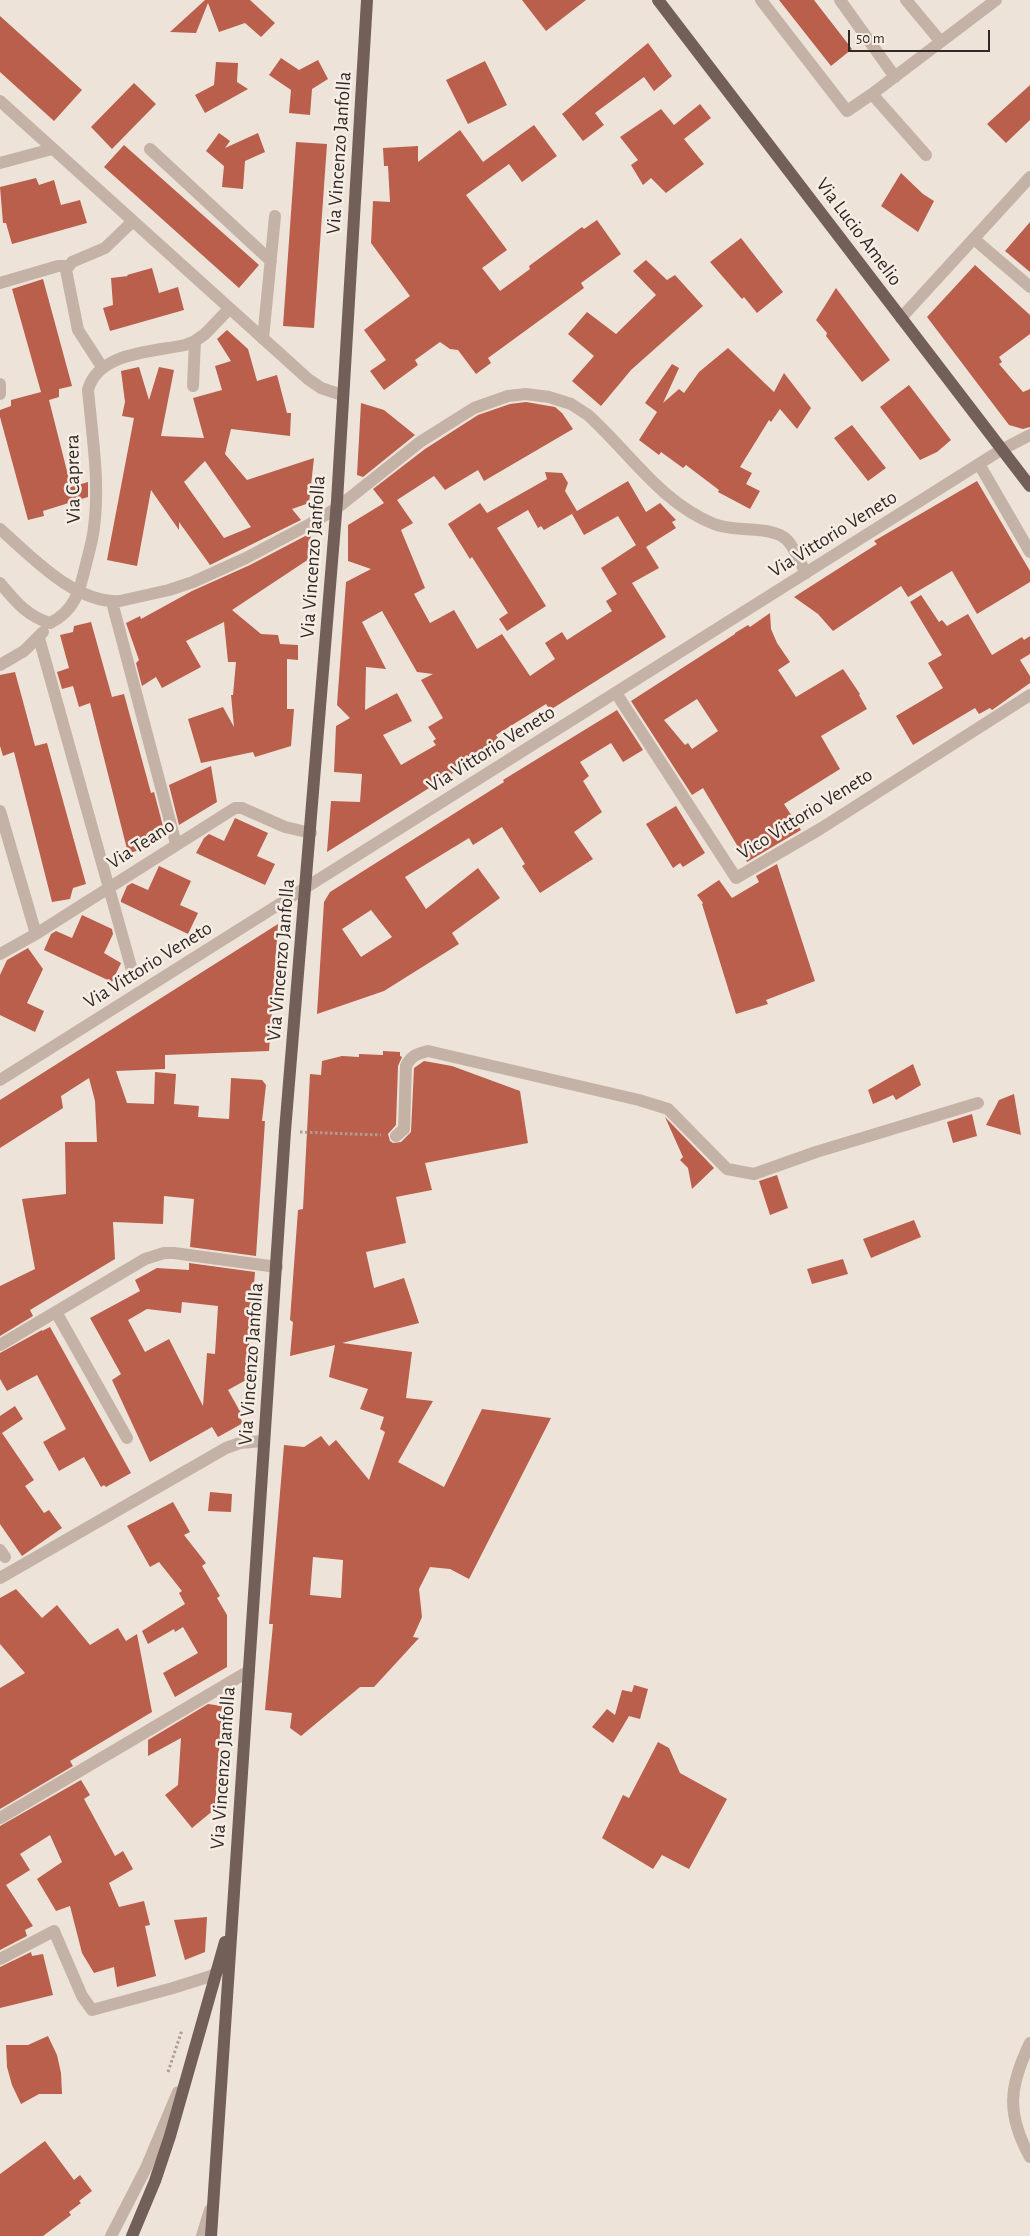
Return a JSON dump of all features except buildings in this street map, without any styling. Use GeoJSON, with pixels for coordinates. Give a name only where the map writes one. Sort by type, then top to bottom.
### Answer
{"type":"FeatureCollection","features":[{"type":"Feature","properties":{"kind":"main road","name":"Via Vincenzo Janfolla"},"geometry":{"type":"LineString","coordinates":[[211,2236],[228,2011],[231,1923],[285,1131],[337,508],[342,395],[368,0]]}},
{"type":"Feature","properties":{"kind":"main road","name":"Via Lucio Amelio"},"geometry":{"type":"LineString","coordinates":[[658,0],[1030,486]]}},
{"type":"Feature","properties":{"kind":"main road","name":"Via Vincenzo Janfolla"},"geometry":{"type":"LineString","coordinates":[[132,2236],[164,2154],[231,1923]]}},
{"type":"Feature","properties":{"kind":"street"},"geometry":{"type":"LineString","coordinates":[[761,0],[847,111],[996,0]]}},
{"type":"Feature","properties":{"kind":"street"},"geometry":{"type":"LineString","coordinates":[[840,0],[895,77]]}},
{"type":"Feature","properties":{"kind":"street"},"geometry":{"type":"LineString","coordinates":[[906,0],[940,42]]}},
{"type":"Feature","properties":{"kind":"street"},"geometry":{"type":"LineString","coordinates":[[872,94],[926,155]]}},
{"type":"Feature","properties":{"kind":"street"},"geometry":{"type":"LineString","coordinates":[[0,101],[308,380],[321,388],[342,395]]}},
{"type":"Feature","properties":{"kind":"street"},"geometry":{"type":"LineString","coordinates":[[0,163],[52,149]]}},
{"type":"Feature","properties":{"kind":"street"},"geometry":{"type":"LineString","coordinates":[[150,149],[271,261]]}},
{"type":"Feature","properties":{"kind":"street"},"geometry":{"type":"LineString","coordinates":[[901,318],[1030,177]]}},
{"type":"Feature","properties":{"kind":"street"},"geometry":{"type":"LineString","coordinates":[[263,339],[275,216]]}},
{"type":"Feature","properties":{"kind":"street"},"geometry":{"type":"LineString","coordinates":[[0,283],[58,266],[67,266],[106,248],[133,221]]}},
{"type":"Feature","properties":{"kind":"street"},"geometry":{"type":"LineString","coordinates":[[974,239],[1030,288]]}},
{"type":"Feature","properties":{"kind":"street"},"geometry":{"type":"LineString","coordinates":[[67,266],[66,274],[78,330],[102,368],[117,359],[195,341],[229,309]]}},
{"type":"Feature","properties":{"kind":"street"},"geometry":{"type":"LineString","coordinates":[[193,386],[195,341]]}},
{"type":"Feature","properties":{"kind":"street","name":"Via Caprera"},"geometry":{"type":"LineString","coordinates":[[85,594],[96,509],[95,467],[88,390],[90,382],[102,368]]}},
{"type":"Feature","properties":{"kind":"street"},"geometry":{"type":"LineString","coordinates":[[0,384],[0,394]]}},
{"type":"Feature","properties":{"kind":"street"},"geometry":{"type":"LineString","coordinates":[[0,529],[47,570],[85,594],[112,602],[169,590],[200,579],[246,558],[337,508],[385,468],[452,420],[474,408],[508,396],[526,394],[549,397],[571,404],[588,415],[681,508],[714,524],[732,530],[774,531],[787,540],[806,573]]}},
{"type":"Feature","properties":{"kind":"street","name":"Via Vittorio Veneto"},"geometry":{"type":"LineString","coordinates":[[0,1080],[1001,450],[1030,435]]}},
{"type":"Feature","properties":{"kind":"street"},"geometry":{"type":"LineString","coordinates":[[979,464],[1030,552]]}},
{"type":"Feature","properties":{"kind":"street"},"geometry":{"type":"LineString","coordinates":[[0,583],[23,609],[36,618],[50,623]]}},
{"type":"Feature","properties":{"kind":"street"},"geometry":{"type":"LineString","coordinates":[[0,665],[24,651],[39,638],[50,623],[64,615],[85,594]]}},
{"type":"Feature","properties":{"kind":"street"},"geometry":{"type":"LineString","coordinates":[[112,602],[176,844]]}},
{"type":"Feature","properties":{"kind":"street"},"geometry":{"type":"LineString","coordinates":[[39,638],[133,974]]}},
{"type":"Feature","properties":{"kind":"street","name":"Vico Vittorio Veneto"},"geometry":{"type":"LineString","coordinates":[[616,693],[736,878],[820,829],[1030,695]]}},
{"type":"Feature","properties":{"kind":"street","name":"Via Teano"},"geometry":{"type":"LineString","coordinates":[[0,954],[36,934],[235,808],[242,808],[285,827],[310,833]]}},
{"type":"Feature","properties":{"kind":"street"},"geometry":{"type":"LineString","coordinates":[[0,811],[36,934]]}},
{"type":"Feature","properties":{"kind":"street"},"geometry":{"type":"LineString","coordinates":[[396,1136],[404,1129],[406,1066],[409,1059],[415,1054],[428,1051],[639,1100],[668,1109],[727,1169],[754,1174],[816,1152],[978,1103]]}},
{"type":"Feature","properties":{"kind":"street"},"geometry":{"type":"LineString","coordinates":[[0,1344],[145,1259],[164,1253],[277,1267]]}},
{"type":"Feature","properties":{"kind":"street"},"geometry":{"type":"LineString","coordinates":[[56,1312],[127,1438]]}},
{"type":"Feature","properties":{"kind":"street"},"geometry":{"type":"LineString","coordinates":[[0,1578],[226,1448],[240,1443],[263,1441]]}},
{"type":"Feature","properties":{"kind":"street"},"geometry":{"type":"LineString","coordinates":[[0,1818],[249,1671]]}},
{"type":"Feature","properties":{"kind":"street"},"geometry":{"type":"LineString","coordinates":[[0,1960],[54,1931],[82,1996],[92,2010],[173,1988],[211,1976],[217,1972]]}},
{"type":"Feature","properties":{"kind":"street"},"geometry":{"type":"LineString","coordinates":[[1030,2043],[1018,2069],[1012,2100],[1019,2138],[1030,2157]]}},
{"type":"Feature","properties":{"kind":"street"},"geometry":{"type":"LineString","coordinates":[[111,2236],[146,2168],[189,2067]]}},
{"type":"Feature","properties":{"kind":"street"},"geometry":{"type":"LineString","coordinates":[[202,2236],[214,2199]]}},
{"type":"Feature","properties":{"kind":"path"},"geometry":{"type":"LineString","coordinates":[[285,1131],[340,1135],[346,1133],[396,1136]]}},
{"type":"Feature","properties":{"kind":"path"},"geometry":{"type":"LineString","coordinates":[[168,2072],[183,2028]]}}]}
